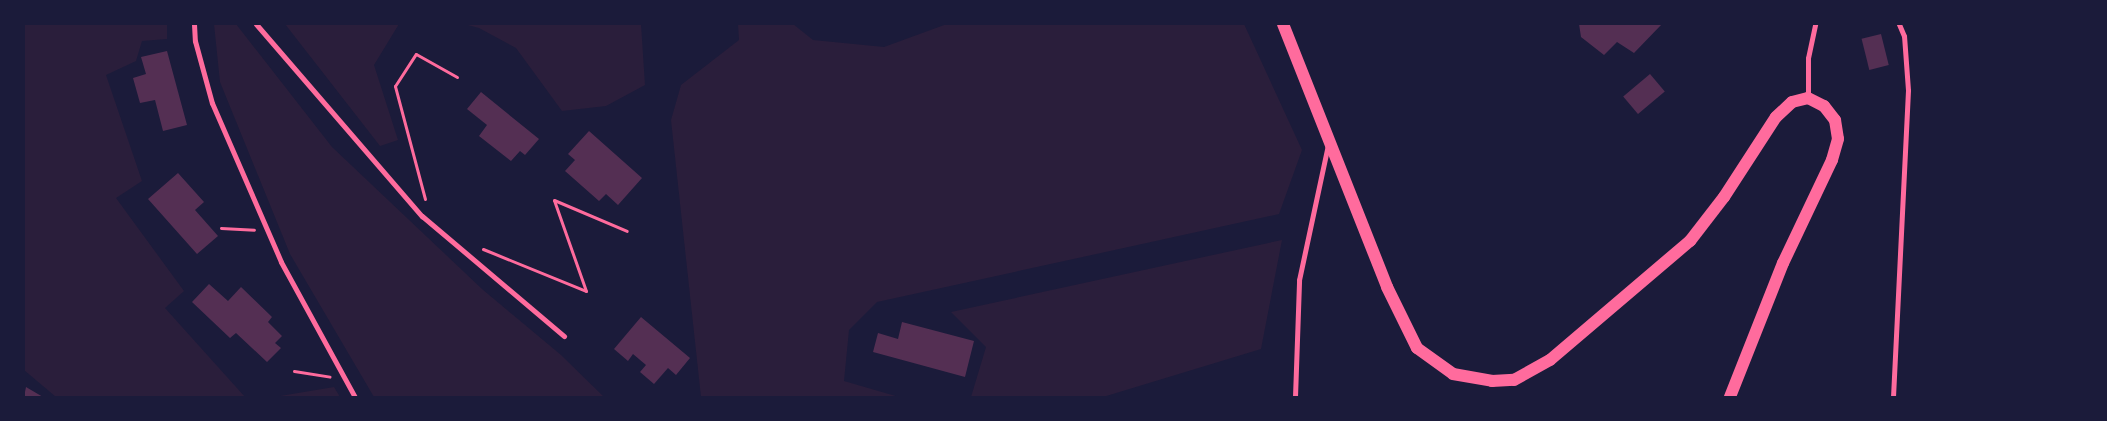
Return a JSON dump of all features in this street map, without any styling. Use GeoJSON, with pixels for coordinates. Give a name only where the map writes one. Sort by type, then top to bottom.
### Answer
{"type":"FeatureCollection","features":[{"type":"Feature","properties":{"kind":"main road"},"geometry":{"type":"LineString","coordinates":[[1283,24],[1330,137],[1387,287],[1418,348],[1452,374],[1492,381],[1514,380],[1550,360],[1690,241],[1724,198],[1776,117],[1792,102],[1808,98],[1824,106],[1836,120],[1838,139],[1832,160],[1783,263],[1730,397]]}},
{"type":"Feature","properties":{"kind":"street"},"geometry":{"type":"LineString","coordinates":[[194,24],[195,40],[212,103],[267,230],[355,397]]}},
{"type":"Feature","properties":{"kind":"street"},"geometry":{"type":"LineString","coordinates":[[256,24],[432,224],[564,336]]}},
{"type":"Feature","properties":{"kind":"street"},"geometry":{"type":"LineString","coordinates":[[1808,98],[1808,58],[1815,24]]}},
{"type":"Feature","properties":{"kind":"street"},"geometry":{"type":"LineString","coordinates":[[1893,397],[1908,90],[1904,36],[1899,24]]}},
{"type":"Feature","properties":{"kind":"street"},"geometry":{"type":"LineString","coordinates":[[1295,397],[1299,280],[1330,137]]}},
{"type":"Feature","properties":{"kind":"path"},"geometry":{"type":"LineString","coordinates":[[432,224],[395,86],[416,54],[457,76]]}},
{"type":"Feature","properties":{"kind":"path"},"geometry":{"type":"LineString","coordinates":[[478,247],[586,291],[554,200],[627,231]]}},
{"type":"Feature","properties":{"kind":"path"},"geometry":{"type":"LineString","coordinates":[[221,228],[267,230]]}},
{"type":"Feature","properties":{"kind":"path"},"geometry":{"type":"LineString","coordinates":[[294,371],[345,379]]}},
{"type":"Feature","properties":{"kind":"shaded area"},"geometry":{"type":"Polygon","coordinates":[[[24,24],[167,24],[167,39],[142,41],[136,61],[106,75],[142,181],[116,198],[184,291],[165,308],[245,397],[56,397],[24,370],[24,24]]]}},
{"type":"Feature","properties":{"kind":"shaded area"},"geometry":{"type":"Polygon","coordinates":[[[214,24],[236,24],[332,147],[482,289],[561,355],[604,397],[374,397],[290,254],[220,82],[214,24]]]}},
{"type":"Feature","properties":{"kind":"shaded area"},"geometry":{"type":"Polygon","coordinates":[[[285,24],[399,24],[374,65],[398,140],[380,146],[285,24]]]}},
{"type":"Feature","properties":{"kind":"shaded area"},"geometry":{"type":"Polygon","coordinates":[[[464,24],[641,24],[645,85],[606,106],[562,111],[516,48],[479,28],[464,24]]]}},
{"type":"Feature","properties":{"kind":"shaded area"},"geometry":{"type":"Polygon","coordinates":[[[738,24],[793,24],[813,40],[884,47],[947,24],[1244,24],[1302,150],[1279,214],[877,302],[849,330],[844,381],[899,397],[701,397],[671,120],[681,85],[739,40],[738,24]]]}},
{"type":"Feature","properties":{"kind":"shaded area"},"geometry":{"type":"Polygon","coordinates":[[[1282,240],[1261,349],[1103,397],[971,397],[986,347],[951,312],[1282,240]]]}},
{"type":"Feature","properties":{"kind":"shaded area"},"geometry":{"type":"Polygon","coordinates":[[[334,387],[340,397],[274,397],[334,387]]]}},
{"type":"Feature","properties":{"kind":"building"},"geometry":{"type":"Polygon","coordinates":[[[1579,24],[1662,24],[1634,53],[1617,42],[1604,55],[1581,37],[1579,24]]]}},
{"type":"Feature","properties":{"kind":"building"},"geometry":{"type":"Polygon","coordinates":[[[1881,34],[1889,65],[1869,70],[1862,39],[1881,34]]]}},
{"type":"Feature","properties":{"kind":"building"},"geometry":{"type":"Polygon","coordinates":[[[167,51],[187,125],[163,131],[155,100],[140,103],[133,78],[146,74],[141,57],[167,51]]]}},
{"type":"Feature","properties":{"kind":"building"},"geometry":{"type":"Polygon","coordinates":[[[1650,74],[1665,92],[1638,114],[1623,96],[1650,74]]]}},
{"type":"Feature","properties":{"kind":"building"},"geometry":{"type":"Polygon","coordinates":[[[481,92],[539,139],[525,155],[520,151],[511,161],[479,136],[487,125],[467,109],[481,92]]]}},
{"type":"Feature","properties":{"kind":"building"},"geometry":{"type":"Polygon","coordinates":[[[589,131],[642,178],[618,205],[606,194],[599,201],[565,171],[575,160],[568,154],[589,131]]]}},
{"type":"Feature","properties":{"kind":"building"},"geometry":{"type":"Polygon","coordinates":[[[178,173],[204,202],[195,210],[218,236],[197,254],[148,199],[178,173]]]}},
{"type":"Feature","properties":{"kind":"building"},"geometry":{"type":"Polygon","coordinates":[[[209,284],[228,301],[241,287],[272,317],[268,322],[282,336],[275,343],[281,348],[267,362],[236,333],[230,338],[192,302],[209,284]]]}},
{"type":"Feature","properties":{"kind":"building"},"geometry":{"type":"Polygon","coordinates":[[[641,317],[690,358],[676,375],[668,368],[654,384],[640,372],[646,365],[633,354],[628,361],[614,349],[641,317]]]}},
{"type":"Feature","properties":{"kind":"building"},"geometry":{"type":"Polygon","coordinates":[[[902,322],[974,341],[965,377],[873,352],[878,333],[898,339],[902,322]]]}},
{"type":"Feature","properties":{"kind":"building"},"geometry":{"type":"Polygon","coordinates":[[[26,387],[43,397],[24,397],[26,387]]]}}]}
